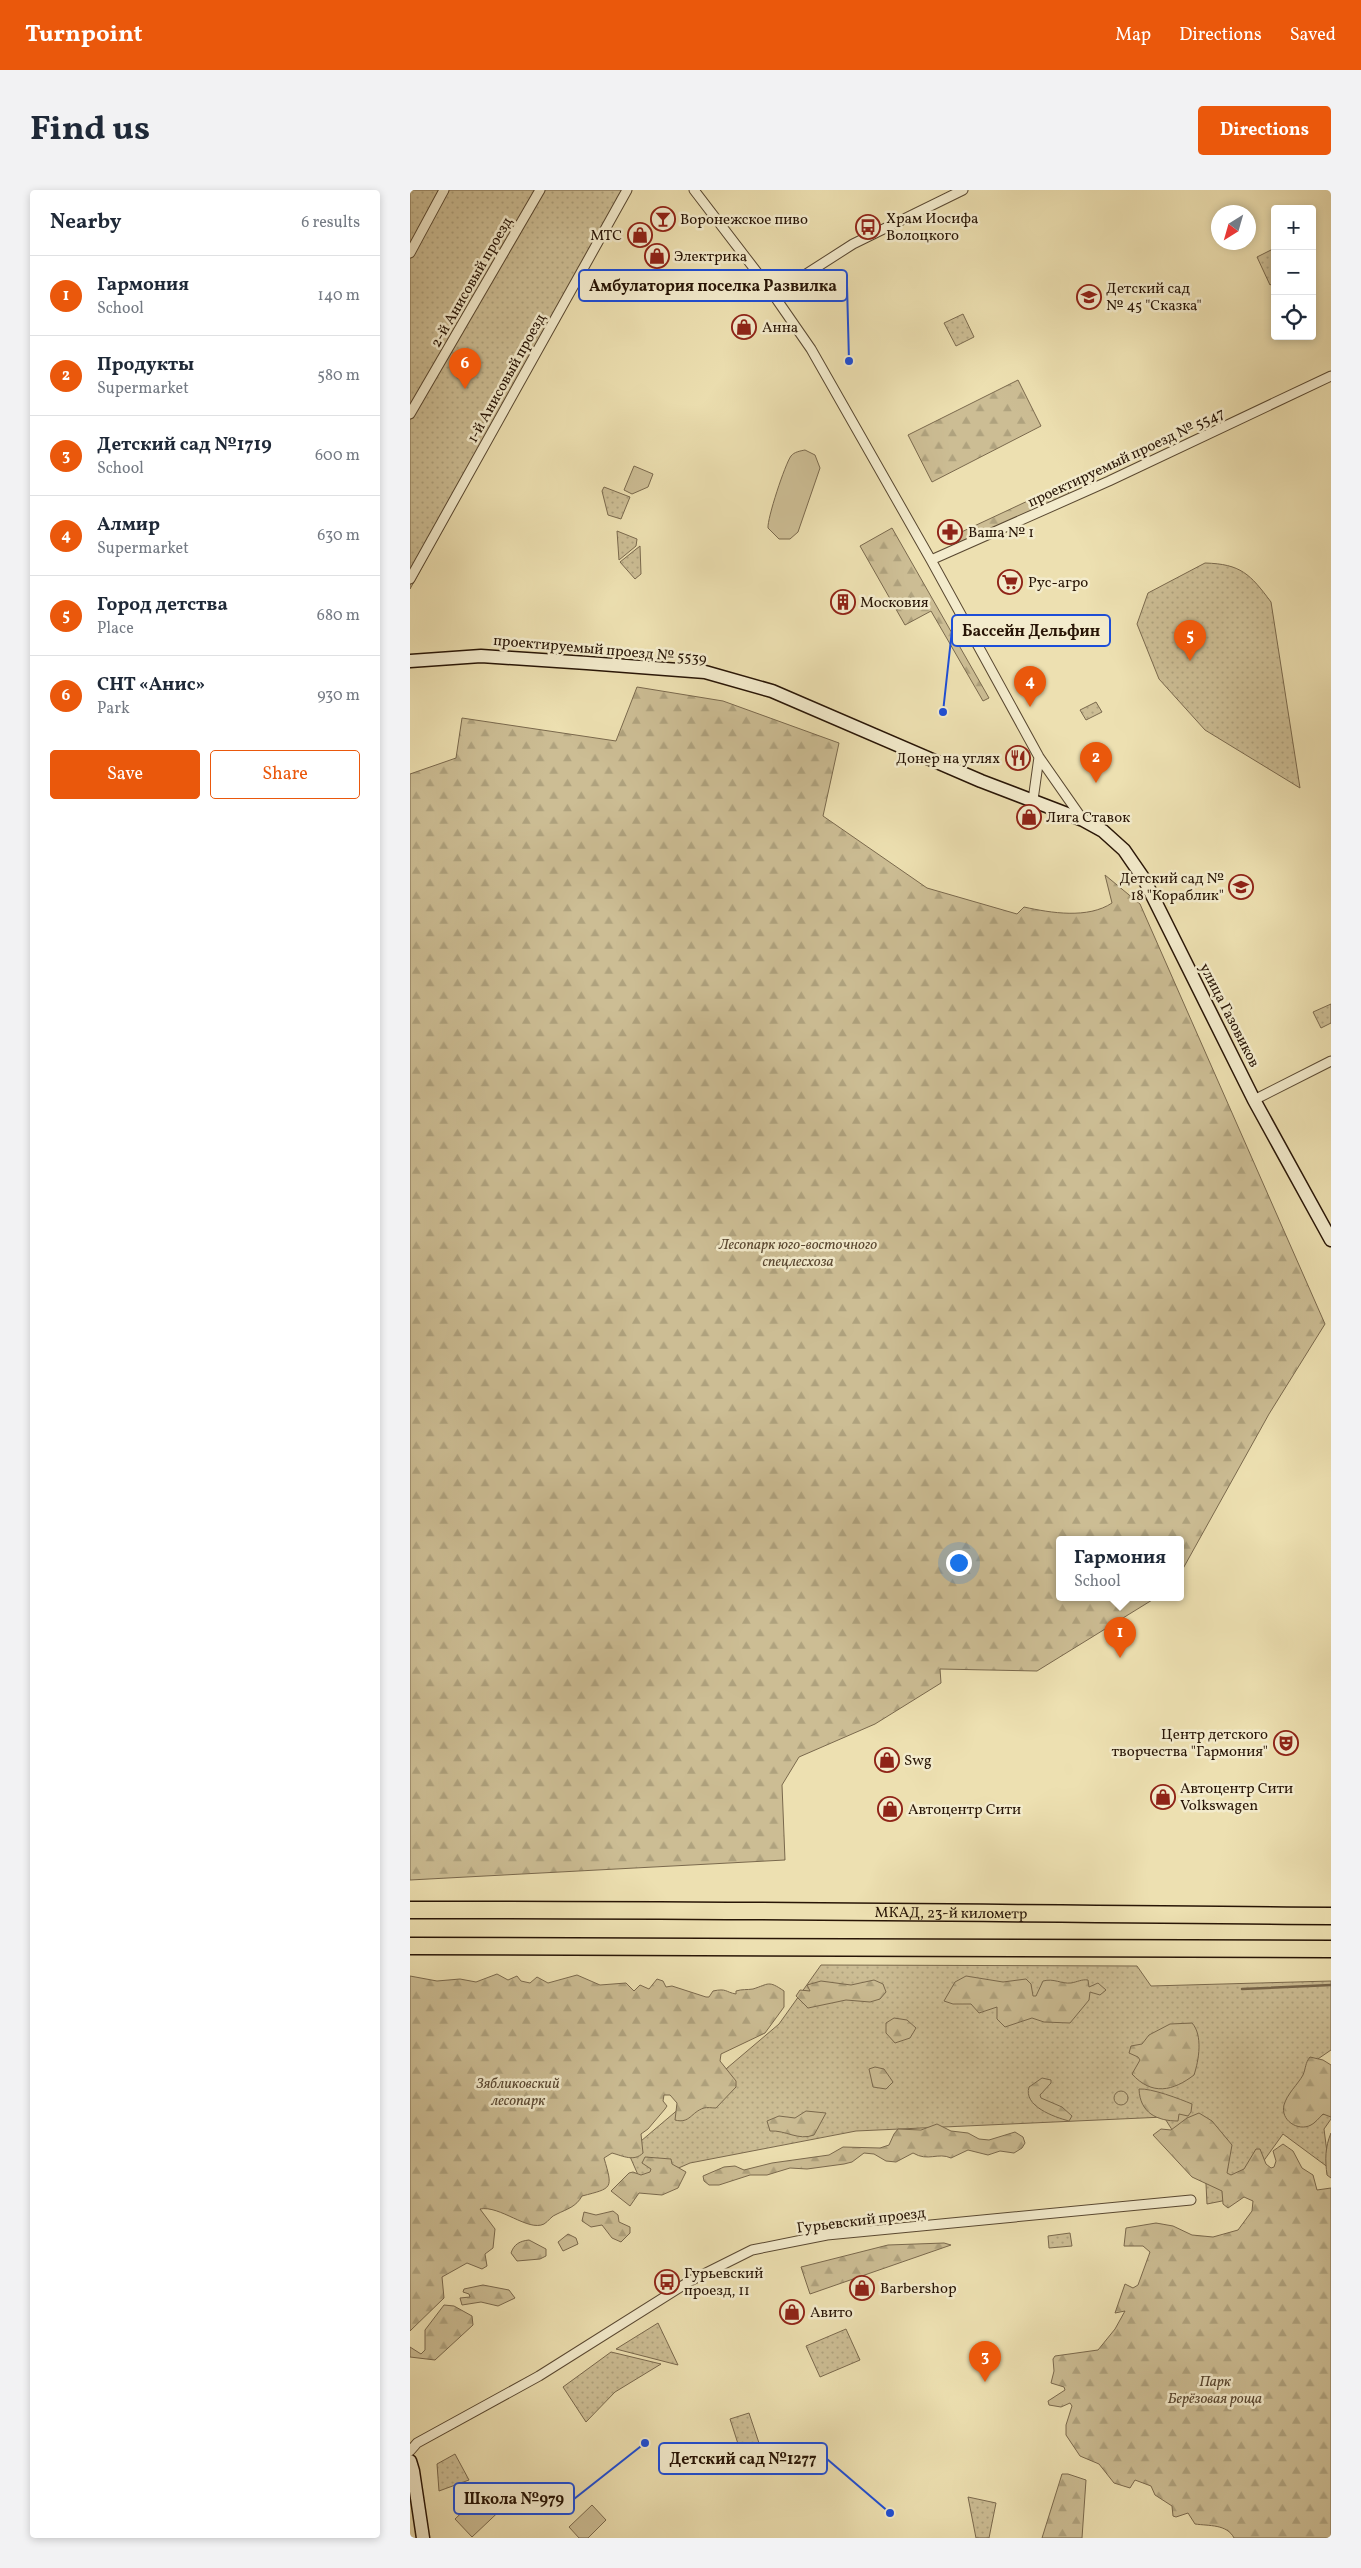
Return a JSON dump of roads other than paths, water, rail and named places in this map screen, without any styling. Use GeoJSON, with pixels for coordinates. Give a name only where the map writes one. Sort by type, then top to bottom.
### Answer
{"type":"FeatureCollection","features":[{"type":"Feature","properties":{"kind":"highway","name":"МКАД, 23-й километр"},"geometry":{"type":"LineString","coordinates":[[410,1910],[571,1909],[1331,1916]]}},
{"type":"Feature","properties":{"kind":"highway"},"geometry":{"type":"LineString","coordinates":[[410,1946],[571,1945],[1331,1949]]}},
{"type":"Feature","properties":{"kind":"street"},"geometry":{"type":"LineString","coordinates":[[410,253],[444,190]]}},
{"type":"Feature","properties":{"kind":"street","name":"2-й Анисовый проезд"},"geometry":{"type":"LineString","coordinates":[[410,414],[540,190]]}},
{"type":"Feature","properties":{"kind":"street","name":"1-й Анисовый проезд"},"geometry":{"type":"LineString","coordinates":[[410,578],[627,190]]}},
{"type":"Feature","properties":{"kind":"street"},"geometry":{"type":"LineString","coordinates":[[694,190],[778,301],[811,349],[931,560],[1039,757],[1083,820]]}},
{"type":"Feature","properties":{"kind":"street"},"geometry":{"type":"LineString","coordinates":[[778,301],[789,285],[853,244],[963,190]]}},
{"type":"Feature","properties":{"kind":"street","name":"проектируемый проезд № 5547"},"geometry":{"type":"LineString","coordinates":[[931,560],[1109,481],[1331,376]]}},
{"type":"Feature","properties":{"kind":"street","name":"проектируемый проезд № 5539"},"geometry":{"type":"LineString","coordinates":[[410,661],[481,656],[705,672],[772,691],[804,707],[1083,820]]}},
{"type":"Feature","properties":{"kind":"street"},"geometry":{"type":"LineString","coordinates":[[1033,800],[1039,757]]}},
{"type":"Feature","properties":{"kind":"street","name":"улица Газовиков"},"geometry":{"type":"LineString","coordinates":[[1083,820],[1103,831],[1124,850],[1144,879],[1254,1100],[1331,1240]]}},
{"type":"Feature","properties":{"kind":"street"},"geometry":{"type":"LineString","coordinates":[[1254,1100],[1331,1061]]}},
{"type":"Feature","properties":{"kind":"street","name":"Гурьевский проезд"},"geometry":{"type":"LineString","coordinates":[[410,2451],[417,2442],[539,2376],[690,2281],[752,2250],[827,2235],[1191,2200]]}},
{"type":"Feature","properties":{"kind":"street"},"geometry":{"type":"LineString","coordinates":[[410,2461],[414,2471],[423,2538]]}},
{"type":"Feature","properties":{"kind":"waterway"},"geometry":{"type":"LineString","coordinates":[[1242,1989],[1331,1985]]}},
{"type":"Feature","properties":{"kind":"place","name":"Воронежское пиво"},"geometry":{"type":"Point","coordinates":[663,219]}},
{"type":"Feature","properties":{"kind":"place","name":"Храм Иосифа Волоцкого"},"geometry":{"type":"Point","coordinates":[868,227]}},
{"type":"Feature","properties":{"kind":"place","name":"МТС"},"geometry":{"type":"Point","coordinates":[640,235]}},
{"type":"Feature","properties":{"kind":"place","name":"Электрика"},"geometry":{"type":"Point","coordinates":[657,256]}},
{"type":"Feature","properties":{"kind":"place","name":"Детский сад № 45 \"Сказка\""},"geometry":{"type":"Point","coordinates":[1089,297]}},
{"type":"Feature","properties":{"kind":"place","name":"Анна"},"geometry":{"type":"Point","coordinates":[744,327]}},
{"type":"Feature","properties":{"kind":"place","name":"Амбулатория поселка Развилка"},"geometry":{"type":"Point","coordinates":[849,361]}},
{"type":"Feature","properties":{"kind":"place","name":"СНТ «Анис»"},"geometry":{"type":"Point","coordinates":[465,389]}},
{"type":"Feature","properties":{"kind":"place","name":"Ваша № 1"},"geometry":{"type":"Point","coordinates":[950,532]}},
{"type":"Feature","properties":{"kind":"place","name":"Рус-агро"},"geometry":{"type":"Point","coordinates":[1010,582]}},
{"type":"Feature","properties":{"kind":"place","name":"Московия"},"geometry":{"type":"Point","coordinates":[843,602]}},
{"type":"Feature","properties":{"kind":"place","name":"Город детства"},"geometry":{"type":"Point","coordinates":[1190,661]}},
{"type":"Feature","properties":{"kind":"place","name":"Алмир"},"geometry":{"type":"Point","coordinates":[1030,707]}},
{"type":"Feature","properties":{"kind":"place","name":"Бассейн Дельфин"},"geometry":{"type":"Point","coordinates":[943,712]}},
{"type":"Feature","properties":{"kind":"place","name":"Донер на углях"},"geometry":{"type":"Point","coordinates":[1018,758]}},
{"type":"Feature","properties":{"kind":"place","name":"Продукты"},"geometry":{"type":"Point","coordinates":[1096,783]}},
{"type":"Feature","properties":{"kind":"place","name":"Лига Ставок"},"geometry":{"type":"Point","coordinates":[1029,817]}},
{"type":"Feature","properties":{"kind":"place","name":"Детский сад № 18 \"Кораблик\""},"geometry":{"type":"Point","coordinates":[1241,887]}},
{"type":"Feature","properties":{"kind":"place","name":"Гармония"},"geometry":{"type":"Point","coordinates":[1120,1658]}},
{"type":"Feature","properties":{"kind":"place","name":"Центр детского творчества \"Гармония\""},"geometry":{"type":"Point","coordinates":[1286,1743]}},
{"type":"Feature","properties":{"kind":"place","name":"Swg"},"geometry":{"type":"Point","coordinates":[887,1760]}},
{"type":"Feature","properties":{"kind":"place","name":"Автоцентр Сити Volkswagen"},"geometry":{"type":"Point","coordinates":[1163,1797]}},
{"type":"Feature","properties":{"kind":"place","name":"Автоцентр Сити"},"geometry":{"type":"Point","coordinates":[890,1809]}},
{"type":"Feature","properties":{"kind":"place","name":"Гурьевский проезд, 11"},"geometry":{"type":"Point","coordinates":[667,2282]}},
{"type":"Feature","properties":{"kind":"place","name":"Barbershop"},"geometry":{"type":"Point","coordinates":[862,2288]}},
{"type":"Feature","properties":{"kind":"place","name":"Авито"},"geometry":{"type":"Point","coordinates":[792,2312]}},
{"type":"Feature","properties":{"kind":"place","name":"Детский сад №1719"},"geometry":{"type":"Point","coordinates":[985,2382]}},
{"type":"Feature","properties":{"kind":"place","name":"Школа №979"},"geometry":{"type":"Point","coordinates":[645,2443]}},
{"type":"Feature","properties":{"kind":"place","name":"Детский сад №1277"},"geometry":{"type":"Point","coordinates":[890,2513]}},
{"type":"Feature","properties":{"kind":"park label","name":"Лесопарк юго-восточного спецлесхоза"},"geometry":{"type":"Point","coordinates":[798,1252]}},
{"type":"Feature","properties":{"kind":"park label","name":"Зябликовский лесопарк"},"geometry":{"type":"Point","coordinates":[518,2092]}},
{"type":"Feature","properties":{"kind":"park label","name":"Парк Берёзовая роща"},"geometry":{"type":"Point","coordinates":[1215,2390]}}]}
